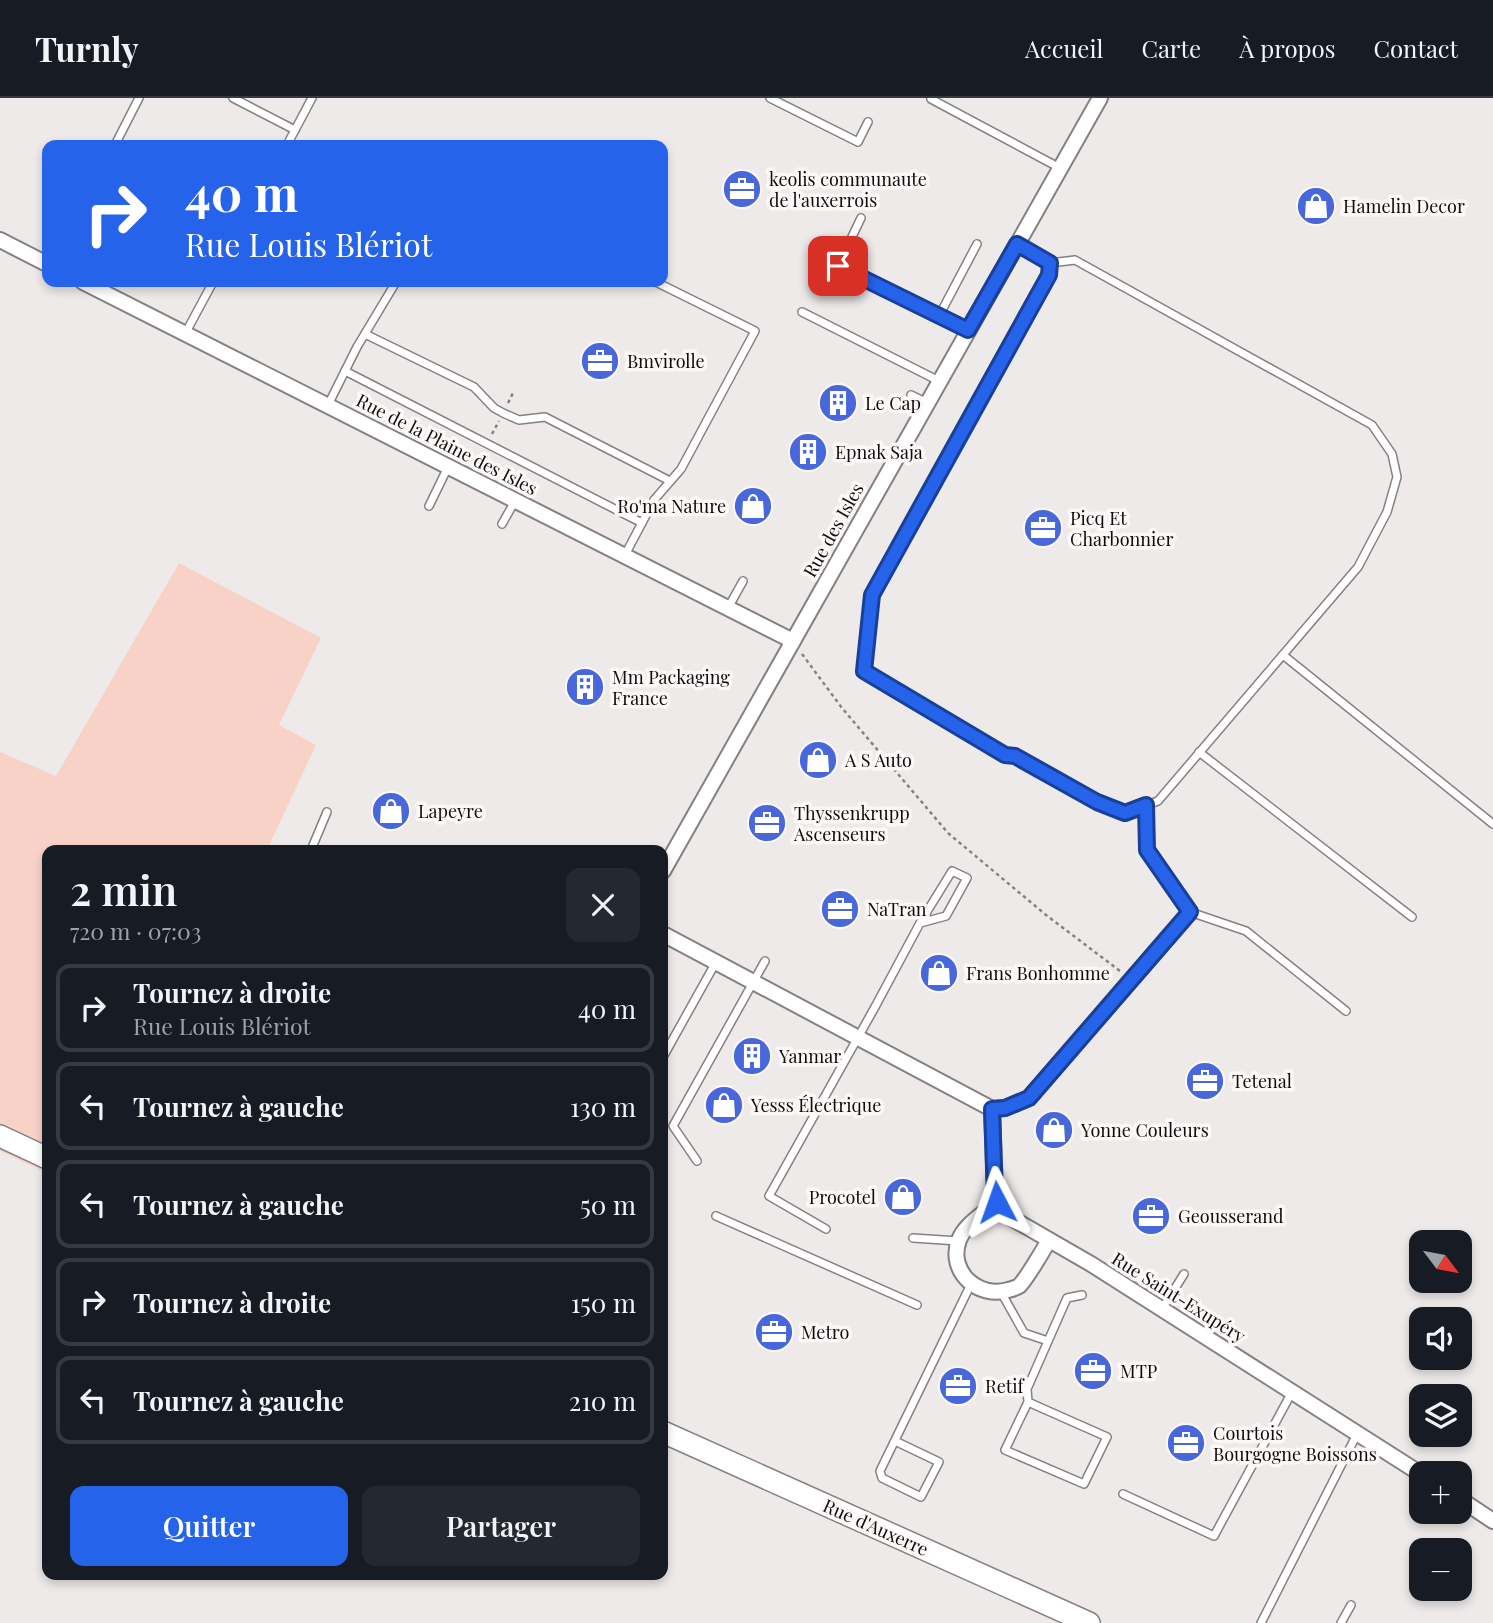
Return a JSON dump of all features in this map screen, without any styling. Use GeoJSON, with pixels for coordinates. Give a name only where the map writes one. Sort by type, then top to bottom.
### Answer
{"type":"FeatureCollection","features":[{"type":"Feature","properties":{"kind":"main road"},"geometry":{"type":"LineString","coordinates":[[0,1136],[42,1156]]}},
{"type":"Feature","properties":{"kind":"main road","name":"Rue d'Auxerre"},"geometry":{"type":"LineString","coordinates":[[668,1434],[1089,1623]]}},
{"type":"Feature","properties":{"kind":"street","name":"Rue des Isles"},"geometry":{"type":"LineString","coordinates":[[668,862],[1100,98]]}},
{"type":"Feature","properties":{"kind":"street"},"geometry":{"type":"LineString","coordinates":[[0,240],[42,261]]}},
{"type":"Feature","properties":{"kind":"street","name":"Rue de la Plaine des Isles"},"geometry":{"type":"LineString","coordinates":[[93,287],[793,641]]}},
{"type":"Feature","properties":{"kind":"street"},"geometry":{"type":"LineString","coordinates":[[668,937],[858,1038],[999,1109],[1029,1098],[1190,912]]}},
{"type":"Feature","properties":{"kind":"street"},"geometry":{"type":"LineString","coordinates":[[999,1109],[995,1196],[992,1207],[965,1228],[958,1241],[958,1264],[965,1279],[971,1284],[986,1291],[1001,1292],[1019,1286],[1049,1240]]}},
{"type":"Feature","properties":{"kind":"street","name":"Rue Saint-Exupéry"},"geometry":{"type":"LineString","coordinates":[[992,1207],[1091,1264],[1409,1466]]}},
{"type":"Feature","properties":{"kind":"street"},"geometry":{"type":"LineString","coordinates":[[1472,1507],[1493,1521]]}},
{"type":"Feature","properties":{"kind":"lane"},"geometry":{"type":"LineString","coordinates":[[118,140],[139,98]]}},
{"type":"Feature","properties":{"kind":"lane"},"geometry":{"type":"LineString","coordinates":[[233,98],[295,130]]}},
{"type":"Feature","properties":{"kind":"lane"},"geometry":{"type":"LineString","coordinates":[[290,140],[312,98]]}},
{"type":"Feature","properties":{"kind":"lane"},"geometry":{"type":"LineString","coordinates":[[770,98],[858,142],[868,122]]}},
{"type":"Feature","properties":{"kind":"lane"},"geometry":{"type":"LineString","coordinates":[[931,99],[1060,169]]}},
{"type":"Feature","properties":{"kind":"lane"},"geometry":{"type":"LineString","coordinates":[[861,218],[838,266],[968,330]]}},
{"type":"Feature","properties":{"kind":"lane"},"geometry":{"type":"LineString","coordinates":[[939,316],[977,244]]}},
{"type":"Feature","properties":{"kind":"lane"},"geometry":{"type":"LineString","coordinates":[[1017,244],[1050,263],[1075,260],[1372,425],[1392,454],[1397,477],[1387,512],[1358,567],[1158,800],[1125,813],[1097,802],[1015,756],[1005,755],[864,671],[872,595],[1049,275],[1050,263]]}},
{"type":"Feature","properties":{"kind":"lane"},"geometry":{"type":"LineString","coordinates":[[185,334],[210,287]]}},
{"type":"Feature","properties":{"kind":"lane"},"geometry":{"type":"LineString","coordinates":[[328,405],[393,287]]}},
{"type":"Feature","properties":{"kind":"lane"},"geometry":{"type":"LineString","coordinates":[[624,556],[654,500],[681,468],[755,331],[666,287]]}},
{"type":"Feature","properties":{"kind":"lane"},"geometry":{"type":"LineString","coordinates":[[802,312],[939,381]]}},
{"type":"Feature","properties":{"kind":"lane"},"geometry":{"type":"LineString","coordinates":[[365,334],[474,387],[494,408],[519,420],[545,417],[670,481]]}},
{"type":"Feature","properties":{"kind":"lane"},"geometry":{"type":"LineString","coordinates":[[345,371],[642,523]]}},
{"type":"Feature","properties":{"kind":"lane"},"geometry":{"type":"LineString","coordinates":[[911,394],[927,403]]}},
{"type":"Feature","properties":{"kind":"lane"},"geometry":{"type":"LineString","coordinates":[[429,506],[449,467]]}},
{"type":"Feature","properties":{"kind":"lane"},"geometry":{"type":"LineString","coordinates":[[502,524],[515,500]]}},
{"type":"Feature","properties":{"kind":"lane"},"geometry":{"type":"LineString","coordinates":[[728,608],[743,581]]}},
{"type":"Feature","properties":{"kind":"lane"},"geometry":{"type":"LineString","coordinates":[[1283,655],[1493,824]]}},
{"type":"Feature","properties":{"kind":"lane"},"geometry":{"type":"LineString","coordinates":[[1199,752],[1412,917]]}},
{"type":"Feature","properties":{"kind":"lane"},"geometry":{"type":"LineString","coordinates":[[1146,805],[1147,850],[1190,912],[1246,931],[1346,1011]]}},
{"type":"Feature","properties":{"kind":"lane"},"geometry":{"type":"LineString","coordinates":[[312,845],[327,812]]}},
{"type":"Feature","properties":{"kind":"lane"},"geometry":{"type":"LineString","coordinates":[[826,1229],[769,1196],[920,923],[952,870],[967,878],[946,916],[920,923]]}},
{"type":"Feature","properties":{"kind":"lane"},"geometry":{"type":"LineString","coordinates":[[697,1161],[673,1126],[765,961]]}},
{"type":"Feature","properties":{"kind":"lane"},"geometry":{"type":"LineString","coordinates":[[668,1048],[716,962]]}},
{"type":"Feature","properties":{"kind":"lane"},"geometry":{"type":"LineString","coordinates":[[716,1216],[917,1305]]}},
{"type":"Feature","properties":{"kind":"lane"},"geometry":{"type":"LineString","coordinates":[[913,1238],[958,1241]]}},
{"type":"Feature","properties":{"kind":"lane"},"geometry":{"type":"LineString","coordinates":[[1162,1309],[1184,1274]]}},
{"type":"Feature","properties":{"kind":"lane"},"geometry":{"type":"LineString","coordinates":[[895,1440],[939,1462],[921,1497],[882,1478],[880,1471],[895,1440],[971,1284]]}},
{"type":"Feature","properties":{"kind":"lane"},"geometry":{"type":"LineString","coordinates":[[1001,1292],[1024,1332],[1048,1341]]}},
{"type":"Feature","properties":{"kind":"lane"},"geometry":{"type":"LineString","coordinates":[[1028,1402],[1107,1437],[1084,1485],[1005,1450],[1028,1402],[1027,1389],[1067,1298],[1082,1295]]}},
{"type":"Feature","properties":{"kind":"lane"},"geometry":{"type":"LineString","coordinates":[[1123,1494],[1214,1536],[1292,1391]]}},
{"type":"Feature","properties":{"kind":"lane"},"geometry":{"type":"LineString","coordinates":[[1261,1623],[1358,1433]]}},
{"type":"Feature","properties":{"kind":"lane"},"geometry":{"type":"LineString","coordinates":[[1341,1623],[1352,1605]]}},
{"type":"Feature","properties":{"kind":"path"},"geometry":{"type":"LineString","coordinates":[[793,641],[842,708],[948,833],[1046,915],[1131,980]]}},
{"type":"Feature","properties":{"kind":"shaded area"},"geometry":{"type":"Polygon","coordinates":[[[179,563],[321,638],[279,725],[316,745],[269,845],[42,845],[42,1171],[0,1151],[0,752],[56,776],[179,563]]]}},
{"type":"Feature","properties":{"kind":"place","name":"keolis communaute de l'auxerrois"},"geometry":{"type":"Point","coordinates":[742,189]}},
{"type":"Feature","properties":{"kind":"place","name":"Hamelin Decor"},"geometry":{"type":"Point","coordinates":[1316,206]}},
{"type":"Feature","properties":{"kind":"place","name":"Bmvirolle"},"geometry":{"type":"Point","coordinates":[600,361]}},
{"type":"Feature","properties":{"kind":"place","name":"Le Cap"},"geometry":{"type":"Point","coordinates":[838,403]}},
{"type":"Feature","properties":{"kind":"place","name":"Epnak Saja"},"geometry":{"type":"Point","coordinates":[808,452]}},
{"type":"Feature","properties":{"kind":"place","name":"Ro'ma Nature"},"geometry":{"type":"Point","coordinates":[753,506]}},
{"type":"Feature","properties":{"kind":"place","name":"Picq Et Charbonnier"},"geometry":{"type":"Point","coordinates":[1043,528]}},
{"type":"Feature","properties":{"kind":"place","name":"Mm Packaging France"},"geometry":{"type":"Point","coordinates":[585,687]}},
{"type":"Feature","properties":{"kind":"place","name":"A S Auto"},"geometry":{"type":"Point","coordinates":[818,760]}},
{"type":"Feature","properties":{"kind":"place","name":"Lapeyre"},"geometry":{"type":"Point","coordinates":[391,811]}},
{"type":"Feature","properties":{"kind":"place","name":"Thyssenkrupp Ascenseurs"},"geometry":{"type":"Point","coordinates":[767,823]}},
{"type":"Feature","properties":{"kind":"place","name":"NaTran"},"geometry":{"type":"Point","coordinates":[840,909]}},
{"type":"Feature","properties":{"kind":"place","name":"Frans Bonhomme"},"geometry":{"type":"Point","coordinates":[939,973]}},
{"type":"Feature","properties":{"kind":"place","name":"Yanmar"},"geometry":{"type":"Point","coordinates":[752,1056]}},
{"type":"Feature","properties":{"kind":"place","name":"Tetenal"},"geometry":{"type":"Point","coordinates":[1205,1081]}},
{"type":"Feature","properties":{"kind":"place","name":"Yesss Électrique"},"geometry":{"type":"Point","coordinates":[724,1105]}},
{"type":"Feature","properties":{"kind":"place","name":"Yonne Couleurs"},"geometry":{"type":"Point","coordinates":[1054,1130]}},
{"type":"Feature","properties":{"kind":"place","name":"Procotel"},"geometry":{"type":"Point","coordinates":[903,1197]}},
{"type":"Feature","properties":{"kind":"place","name":"Geousserand"},"geometry":{"type":"Point","coordinates":[1151,1216]}},
{"type":"Feature","properties":{"kind":"place","name":"Metro"},"geometry":{"type":"Point","coordinates":[774,1332]}},
{"type":"Feature","properties":{"kind":"place","name":"MTP"},"geometry":{"type":"Point","coordinates":[1093,1371]}},
{"type":"Feature","properties":{"kind":"place","name":"Retif"},"geometry":{"type":"Point","coordinates":[958,1386]}},
{"type":"Feature","properties":{"kind":"place","name":"Courtois Bourgogne Boissons"},"geometry":{"type":"Point","coordinates":[1186,1443]}},
{"type":"Feature","properties":{"kind":"route"},"geometry":{"type":"LineString","coordinates":[[838,266],[968,330],[1017,244],[1050,263],[1049,275],[872,595],[864,671],[1005,755],[1015,756],[1097,802],[1125,813],[1146,805],[1147,850],[1190,912],[1029,1098],[1005,1108],[992,1109],[997,1202]]}}]}
